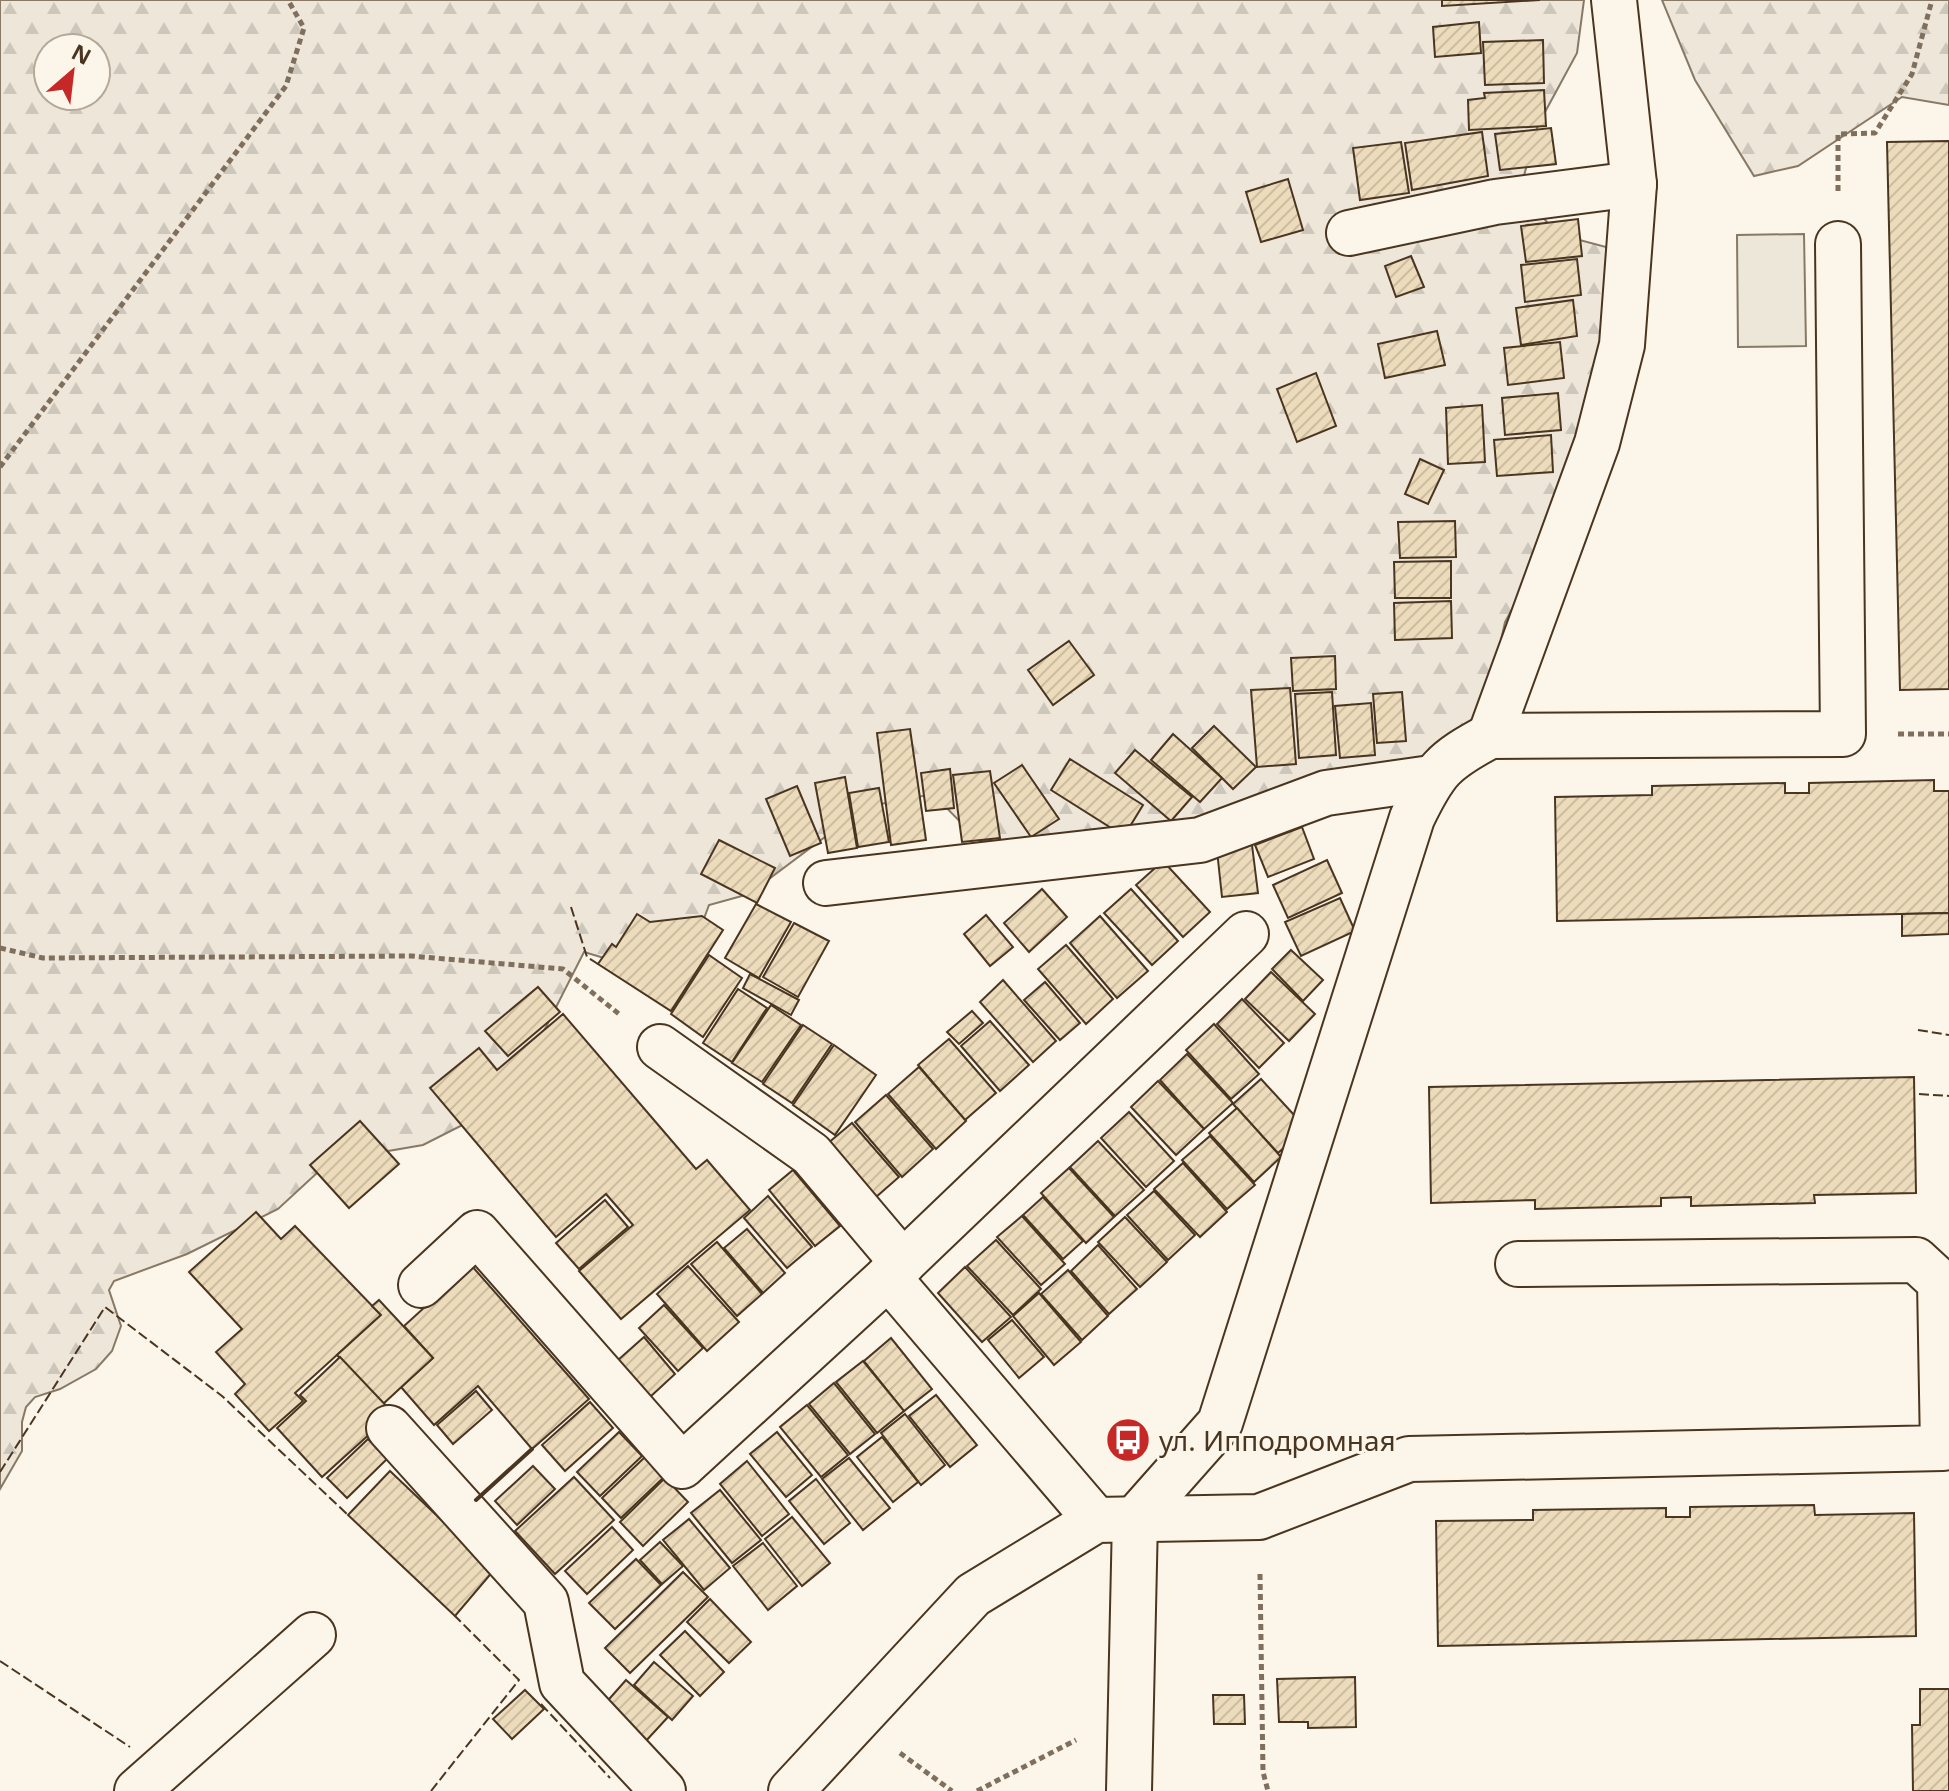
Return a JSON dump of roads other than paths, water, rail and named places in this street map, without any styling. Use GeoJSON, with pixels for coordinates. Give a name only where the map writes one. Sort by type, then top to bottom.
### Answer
{"type":"FeatureCollection","features":[{"type":"Feature","properties":{"kind":"street"},"geometry":{"type":"LineString","coordinates":[[1490,736],[1601,429],[1622,345],[1634,184],[1614,0]]}},
{"type":"Feature","properties":{"kind":"street"},"geometry":{"type":"LineString","coordinates":[[1349,233],[1495,202],[1634,184]]}},
{"type":"Feature","properties":{"kind":"street"},"geometry":{"type":"LineString","coordinates":[[791,1791],[973,1595],[1115,1520],[1220,1423],[1412,818],[1431,778],[1457,753],[1490,736],[1843,734],[1838,244]]}},
{"type":"Feature","properties":{"kind":"street"},"geometry":{"type":"LineString","coordinates":[[826,883],[1200,840],[1326,793],[1431,778]]}},
{"type":"Feature","properties":{"kind":"street"},"geometry":{"type":"LineString","coordinates":[[421,1285],[477,1233],[682,1466],[895,1270],[1246,934]]}},
{"type":"Feature","properties":{"kind":"street"},"geometry":{"type":"LineString","coordinates":[[660,1047],[811,1154],[895,1270],[1115,1520],[1131,1712],[1129,1791]]}},
{"type":"Feature","properties":{"kind":"street"},"geometry":{"type":"LineString","coordinates":[[1115,1520],[1259,1517],[1409,1459],[1943,1448],[1940,1282],[1916,1260],[1518,1264]]}},
{"type":"Feature","properties":{"kind":"street"},"geometry":{"type":"LineString","coordinates":[[389,1428],[546,1602],[562,1683],[663,1791]]}},
{"type":"Feature","properties":{"kind":"street"},"geometry":{"type":"LineString","coordinates":[[137,1791],[313,1635]]}},
{"type":"Feature","properties":{"kind":"place","name":"ул. Ипподромная"},"geometry":{"type":"Point","coordinates":[1128,1440]}}]}
